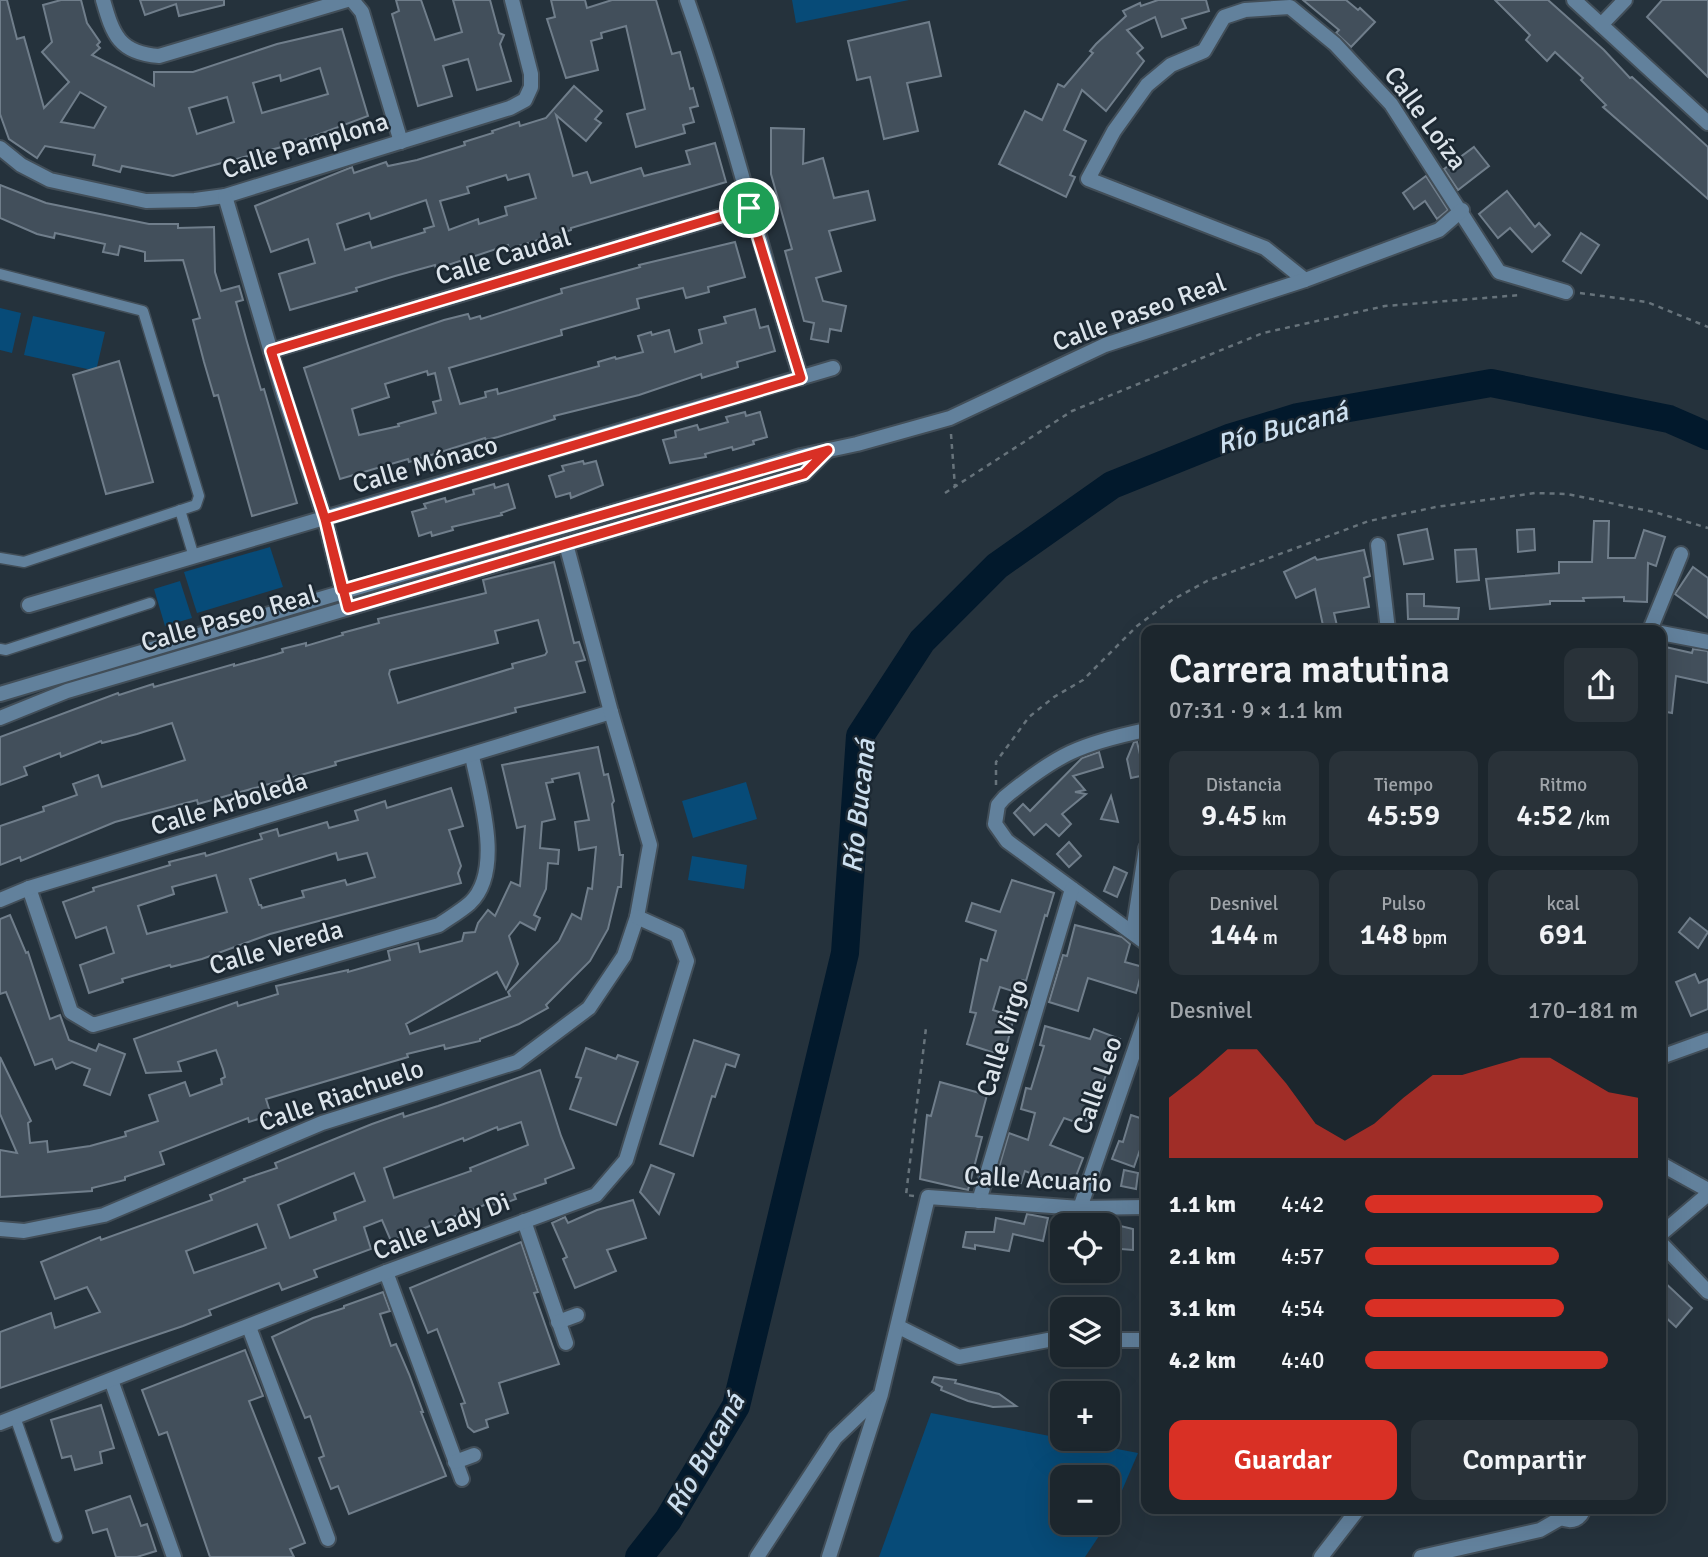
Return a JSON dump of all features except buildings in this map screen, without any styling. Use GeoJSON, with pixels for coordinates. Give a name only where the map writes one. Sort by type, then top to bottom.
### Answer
{"type":"FeatureCollection","features":[{"type":"Feature","properties":{"kind":"street"},"geometry":{"type":"LineString","coordinates":[[103,0],[113,30],[121,43],[135,52],[159,56],[347,0]]}},
{"type":"Feature","properties":{"kind":"street"},"geometry":{"type":"LineString","coordinates":[[352,0],[362,12],[401,142]]}},
{"type":"Feature","properties":{"kind":"street","name":"Calle Pamplona"},"geometry":{"type":"LineString","coordinates":[[0,148],[35,173],[82,188],[146,201],[225,196],[510,108],[526,100],[531,87],[531,74],[512,0]]}},
{"type":"Feature","properties":{"kind":"street"},"geometry":{"type":"LineString","coordinates":[[687,0],[714,77],[749,208],[801,378]]}},
{"type":"Feature","properties":{"kind":"street"},"geometry":{"type":"LineString","coordinates":[[1574,0],[1708,123]]}},
{"type":"Feature","properties":{"kind":"street"},"geometry":{"type":"LineString","coordinates":[[1601,25],[1625,0]]}},
{"type":"Feature","properties":{"kind":"street","name":"Calle Loíza"},"geometry":{"type":"LineString","coordinates":[[1305,280],[1265,248],[1088,179],[1114,131],[1147,85],[1171,65],[1204,51],[1224,17],[1245,10],[1290,7],[1335,44],[1391,104],[1499,272],[1566,292]]}},
{"type":"Feature","properties":{"kind":"street"},"geometry":{"type":"LineString","coordinates":[[225,196],[325,519],[348,608]]}},
{"type":"Feature","properties":{"kind":"street","name":"Calle Caudal"},"geometry":{"type":"LineString","coordinates":[[271,351],[749,208]]}},
{"type":"Feature","properties":{"kind":"street","name":"Calle Paseo Real"},"geometry":{"type":"LineString","coordinates":[[0,694],[788,459],[950,418],[1105,345],[1305,280],[1439,230],[1462,211]]}},
{"type":"Feature","properties":{"kind":"street","name":"Calle Mónaco"},"geometry":{"type":"LineString","coordinates":[[29,605],[833,368]]}},
{"type":"Feature","properties":{"kind":"street","name":"Calle Paseo Real"},"geometry":{"type":"LineString","coordinates":[[0,718],[67,691],[804,474],[828,450]]}},
{"type":"Feature","properties":{"kind":"street","name":"Calle Riachuelo"},"geometry":{"type":"LineString","coordinates":[[0,1229],[24,1231],[104,1215],[322,1122],[517,1062],[589,1008],[624,956],[637,917],[650,845],[566,544]]}},
{"type":"Feature","properties":{"kind":"street"},"geometry":{"type":"LineString","coordinates":[[1378,545],[1387,625]]}},
{"type":"Feature","properties":{"kind":"street"},"geometry":{"type":"LineString","coordinates":[[1652,625],[1681,554]]}},
{"type":"Feature","properties":{"kind":"street"},"geometry":{"type":"LineString","coordinates":[[1666,635],[1708,642]]}},
{"type":"Feature","properties":{"kind":"street","name":"Calle Arboleda"},"geometry":{"type":"LineString","coordinates":[[0,900],[29,888],[611,712]]}},
{"type":"Feature","properties":{"kind":"street"},"geometry":{"type":"LineString","coordinates":[[1141,731],[1098,740],[1064,754],[1004,798],[998,805],[995,824],[1006,841],[1141,939]]}},
{"type":"Feature","properties":{"kind":"street","name":"Calle Vereda"},"geometry":{"type":"LineString","coordinates":[[29,888],[71,1012],[93,1026],[439,925],[472,901],[488,869],[488,839],[472,756]]}},
{"type":"Feature","properties":{"kind":"street"},"geometry":{"type":"LineString","coordinates":[[1133,932],[1141,880]]}},
{"type":"Feature","properties":{"kind":"street","name":"Calle Virgo"},"geometry":{"type":"LineString","coordinates":[[979,1201],[1072,889]]}},
{"type":"Feature","properties":{"kind":"street","name":"Calle Lady Di"},"geometry":{"type":"LineString","coordinates":[[0,1423],[386,1272],[596,1195],[626,1160],[687,961],[677,934],[637,917]]}},
{"type":"Feature","properties":{"kind":"street","name":"Calle Leo"},"geometry":{"type":"LineString","coordinates":[[1080,1208],[1141,1031]]}},
{"type":"Feature","properties":{"kind":"street"},"geometry":{"type":"LineString","coordinates":[[1666,1055],[1708,1040]]}},
{"type":"Feature","properties":{"kind":"street"},"geometry":{"type":"LineString","coordinates":[[1666,1167],[1708,1192],[1666,1230]]}},
{"type":"Feature","properties":{"kind":"street"},"geometry":{"type":"LineString","coordinates":[[829,1557],[881,1394],[928,1197]]}},
{"type":"Feature","properties":{"kind":"street","name":"Calle Acuario"},"geometry":{"type":"LineString","coordinates":[[928,1197],[1080,1208],[1141,1207]]}},
{"type":"Feature","properties":{"kind":"street"},"geometry":{"type":"LineString","coordinates":[[524,1221],[566,1343]]}},
{"type":"Feature","properties":{"kind":"street"},"geometry":{"type":"LineString","coordinates":[[1666,1248],[1708,1292]]}},
{"type":"Feature","properties":{"kind":"street"},"geometry":{"type":"LineString","coordinates":[[386,1272],[462,1479]]}},
{"type":"Feature","properties":{"kind":"street"},"geometry":{"type":"LineString","coordinates":[[558,1322],[577,1315]]}},
{"type":"Feature","properties":{"kind":"street"},"geometry":{"type":"LineString","coordinates":[[249,1327],[328,1539]]}},
{"type":"Feature","properties":{"kind":"street"},"geometry":{"type":"LineString","coordinates":[[899,1327],[959,1357],[1050,1340]]}},
{"type":"Feature","properties":{"kind":"street"},"geometry":{"type":"LineString","coordinates":[[1120,1340],[1141,1340]]}},
{"type":"Feature","properties":{"kind":"street"},"geometry":{"type":"LineString","coordinates":[[111,1380],[174,1557]]}},
{"type":"Feature","properties":{"kind":"street"},"geometry":{"type":"LineString","coordinates":[[757,1557],[835,1438],[881,1394]]}},
{"type":"Feature","properties":{"kind":"street"},"geometry":{"type":"LineString","coordinates":[[455,1462],[474,1455]]}},
{"type":"Feature","properties":{"kind":"street"},"geometry":{"type":"LineString","coordinates":[[1321,1557],[1354,1514]]}},
{"type":"Feature","properties":{"kind":"street"},"geometry":{"type":"LineString","coordinates":[[1421,1557],[1540,1530],[1557,1514]]}},
{"type":"Feature","properties":{"kind":"street"},"geometry":{"type":"LineString","coordinates":[[1560,1514],[1575,1520],[1580,1514]]}},
{"type":"Feature","properties":{"kind":"lane"},"geometry":{"type":"LineString","coordinates":[[0,274],[143,311],[200,496],[196,505],[24,562],[0,558]]}},
{"type":"Feature","properties":{"kind":"lane"},"geometry":{"type":"LineString","coordinates":[[180,510],[194,557]]}},
{"type":"Feature","properties":{"kind":"lane"},"geometry":{"type":"LineString","coordinates":[[0,649],[6,650],[150,603]]}},
{"type":"Feature","properties":{"kind":"lane"},"geometry":{"type":"LineString","coordinates":[[15,1418],[57,1537]]}},
{"type":"Feature","properties":{"kind":"path"},"geometry":{"type":"LineString","coordinates":[[1566,292],[1647,302],[1708,327]]}},
{"type":"Feature","properties":{"kind":"path"},"geometry":{"type":"LineString","coordinates":[[945,493],[1073,411],[1263,333],[1385,306],[1528,295]]}},
{"type":"Feature","properties":{"kind":"path"},"geometry":{"type":"LineString","coordinates":[[950,418],[955,487]]}},
{"type":"Feature","properties":{"kind":"path"},"geometry":{"type":"LineString","coordinates":[[1004,798],[998,792],[995,779],[996,762],[1029,717],[1054,697],[1083,680],[1137,626],[1172,600],[1207,581],[1369,521],[1436,507],[1535,493],[1567,494],[1654,512],[1708,528]]}},
{"type":"Feature","properties":{"kind":"path"},"geometry":{"type":"LineString","coordinates":[[926,1028],[906,1195],[928,1197]]}},
{"type":"Feature","properties":{"kind":"shaded area"},"geometry":{"type":"Polygon","coordinates":[[[792,0],[909,0],[796,23],[792,0]]]}},
{"type":"Feature","properties":{"kind":"shaded area"},"geometry":{"type":"Polygon","coordinates":[[[0,308],[21,313],[12,353],[0,350],[0,308]]]}},
{"type":"Feature","properties":{"kind":"shaded area"},"geometry":{"type":"Polygon","coordinates":[[[33,316],[105,332],[96,371],[24,355],[33,316]]]}},
{"type":"Feature","properties":{"kind":"shaded area"},"geometry":{"type":"Polygon","coordinates":[[[270,547],[283,587],[197,613],[184,572],[270,547]]]}},
{"type":"Feature","properties":{"kind":"shaded area"},"geometry":{"type":"Polygon","coordinates":[[[180,581],[192,618],[165,626],[154,589],[180,581]]]}},
{"type":"Feature","properties":{"kind":"shaded area"},"geometry":{"type":"Polygon","coordinates":[[[746,782],[757,819],[693,838],[682,801],[746,782]]]}},
{"type":"Feature","properties":{"kind":"shaded area"},"geometry":{"type":"Polygon","coordinates":[[[692,856],[747,865],[744,889],[688,880],[692,856]]]}},
{"type":"Feature","properties":{"kind":"shaded area"},"geometry":{"type":"Polygon","coordinates":[[[931,1413],[1050,1436],[1050,1451],[1120,1450],[1138,1453],[1120,1495],[1120,1465],[1050,1465],[1050,1535],[1100,1535],[1085,1557],[879,1557],[931,1413]]]}},
{"type":"Feature","properties":{"kind":"waterway","name":"Río Bucaná"},"geometry":{"type":"LineString","coordinates":[[639,1557],[668,1520],[736,1406],[845,953],[860,736],[922,641],[997,566],[1112,485],[1229,438],[1298,417],[1491,383],[1669,419],[1708,436]]}},
{"type":"Feature","properties":{"kind":"route"},"geometry":{"type":"LineString","coordinates":[[749,208],[271,351],[325,519],[342,590],[828,450],[804,474],[348,608],[342,590],[325,519],[801,378],[749,208]]}}]}
